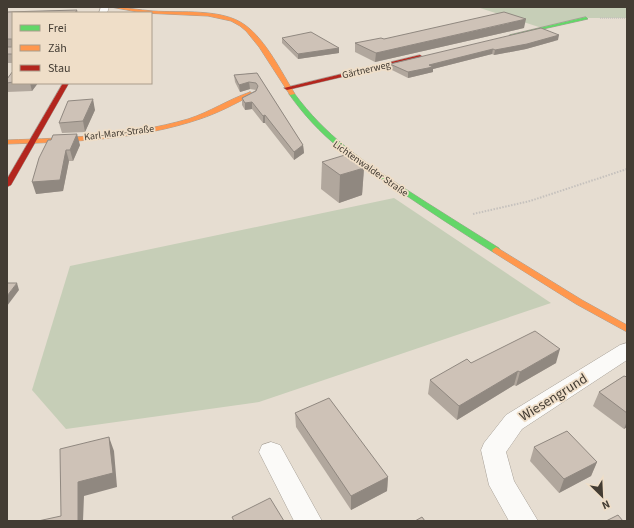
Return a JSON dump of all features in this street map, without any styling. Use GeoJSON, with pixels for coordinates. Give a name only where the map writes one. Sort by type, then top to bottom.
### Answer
{"type":"FeatureCollection","features":[{"type":"Feature","properties":{"kind":"main road","name":"Lichtenwalder Straße"},"geometry":{"type":"LineString","coordinates":[[113,7],[130,11],[145,12]]}},
{"type":"Feature","properties":{"kind":"main road","name":"Lichtenwalder Straße"},"geometry":{"type":"LineString","coordinates":[[152,12],[217,17],[228,19],[243,25],[254,36],[303,111],[327,137],[355,159],[449,221],[579,302],[627,329]]}},
{"type":"Feature","properties":{"kind":"main road"},"geometry":{"type":"LineString","coordinates":[[156,23],[171,17],[174,14]]}},
{"type":"Feature","properties":{"kind":"main road"},"geometry":{"type":"LineString","coordinates":[[504,37],[586,18]]}},
{"type":"Feature","properties":{"kind":"main road","name":"Gärtnerweg"},"geometry":{"type":"LineString","coordinates":[[287,88],[426,55]]}},
{"type":"Feature","properties":{"kind":"main road"},"geometry":{"type":"LineString","coordinates":[[7,185],[65,84]]}},
{"type":"Feature","properties":{"kind":"main road","name":"Karl-Marx-Straße"},"geometry":{"type":"LineString","coordinates":[[7,142],[134,133],[193,120],[250,94]]}},
{"type":"Feature","properties":{"kind":"street","name":"Wiesengrund"},"geometry":{"type":"LineString","coordinates":[[524,521],[502,485],[493,450],[514,422],[627,350]]}},
{"type":"Feature","properties":{"kind":"street"},"geometry":{"type":"LineString","coordinates":[[271,452],[308,521]]}},
{"type":"Feature","properties":{"kind":"path"},"geometry":{"type":"LineString","coordinates":[[586,18],[627,18]]}},
{"type":"Feature","properties":{"kind":"path"},"geometry":{"type":"LineString","coordinates":[[449,221],[530,201],[627,169]]}},
{"type":"Feature","properties":{"kind":"green space"},"geometry":{"type":"Polygon","coordinates":[[[477,7],[627,7],[627,18],[586,18],[542,28],[477,7]]]}},
{"type":"Feature","properties":{"kind":"green space"},"geometry":{"type":"Polygon","coordinates":[[[394,198],[551,303],[259,402],[66,429],[32,390],[70,266],[394,198]]]}},
{"type":"Feature","properties":{"kind":"building"},"geometry":{"type":"Polygon","coordinates":[[[77,10],[76,12],[12,12],[12,39],[7,39],[7,12],[77,10]]]}},
{"type":"Feature","properties":{"kind":"building"},"geometry":{"type":"Polygon","coordinates":[[[504,12],[526,19],[376,53],[355,43],[381,38],[384,39],[504,12]]]}},
{"type":"Feature","properties":{"kind":"building"},"geometry":{"type":"Polygon","coordinates":[[[541,28],[559,35],[527,44],[495,50],[493,49],[429,65],[433,67],[408,72],[390,64],[541,28]]]}},
{"type":"Feature","properties":{"kind":"building"},"geometry":{"type":"Polygon","coordinates":[[[311,32],[339,48],[298,54],[282,38],[311,32]]]}},
{"type":"Feature","properties":{"kind":"building"},"geometry":{"type":"Polygon","coordinates":[[[7,47],[12,47],[12,54],[7,54],[7,47]]]}},
{"type":"Feature","properties":{"kind":"building"},"geometry":{"type":"Polygon","coordinates":[[[12,72],[12,82],[7,83],[7,79],[12,72]]]}},
{"type":"Feature","properties":{"kind":"building"},"geometry":{"type":"Polygon","coordinates":[[[257,73],[303,145],[294,152],[265,115],[263,116],[252,102],[245,103],[242,98],[256,91],[258,86],[256,83],[249,82],[239,85],[234,75],[257,73]]]}},
{"type":"Feature","properties":{"kind":"building"},"geometry":{"type":"Polygon","coordinates":[[[93,99],[83,121],[59,123],[68,101],[93,99]]]}},
{"type":"Feature","properties":{"kind":"building"},"geometry":{"type":"Polygon","coordinates":[[[77,134],[70,150],[66,150],[60,180],[32,182],[39,158],[48,140],[51,140],[53,135],[77,134]]]}},
{"type":"Feature","properties":{"kind":"building"},"geometry":{"type":"Polygon","coordinates":[[[345,155],[364,168],[340,175],[322,162],[345,155]]]}},
{"type":"Feature","properties":{"kind":"building"},"geometry":{"type":"Polygon","coordinates":[[[7,283],[17,283],[7,296],[7,283]]]}},
{"type":"Feature","properties":{"kind":"building"},"geometry":{"type":"Polygon","coordinates":[[[535,331],[560,349],[520,372],[518,371],[459,406],[430,380],[467,359],[471,363],[535,331]]]}},
{"type":"Feature","properties":{"kind":"building"},"geometry":{"type":"Polygon","coordinates":[[[624,376],[627,377],[627,413],[599,392],[624,376]]]}},
{"type":"Feature","properties":{"kind":"building"},"geometry":{"type":"Polygon","coordinates":[[[329,398],[388,477],[351,496],[295,413],[329,398]]]}},
{"type":"Feature","properties":{"kind":"building"},"geometry":{"type":"Polygon","coordinates":[[[567,431],[597,462],[564,479],[534,447],[567,431]]]}},
{"type":"Feature","properties":{"kind":"building"},"geometry":{"type":"Polygon","coordinates":[[[109,437],[113,473],[78,482],[78,521],[38,521],[61,516],[60,449],[109,437]]]}},
{"type":"Feature","properties":{"kind":"building"},"geometry":{"type":"Polygon","coordinates":[[[270,498],[284,521],[234,521],[232,517],[270,498]]]}},
{"type":"Feature","properties":{"kind":"building"},"geometry":{"type":"Polygon","coordinates":[[[618,515],[623,521],[606,521],[618,515]]]}},
{"type":"Feature","properties":{"kind":"building"},"geometry":{"type":"Polygon","coordinates":[[[422,517],[425,521],[415,521],[422,517]]]}},
{"type":"Feature","properties":{"kind":"traffic: fast"},"geometry":{"type":"LineString","coordinates":[[512,35],[586,18]]}},
{"type":"Feature","properties":{"kind":"traffic: fast"},"geometry":{"type":"LineString","coordinates":[[292,94],[303,110],[341,148],[424,205],[496,250]]}},
{"type":"Feature","properties":{"kind":"traffic: slow"},"geometry":{"type":"LineString","coordinates":[[113,7],[146,12]]}},
{"type":"Feature","properties":{"kind":"traffic: slow"},"geometry":{"type":"LineString","coordinates":[[152,13],[208,15],[232,20],[242,25],[261,46],[292,94]]}},
{"type":"Feature","properties":{"kind":"traffic: slow"},"geometry":{"type":"LineString","coordinates":[[7,142],[77,139],[146,131],[199,118],[250,94]]}},
{"type":"Feature","properties":{"kind":"traffic: slow"},"geometry":{"type":"LineString","coordinates":[[496,250],[579,302],[627,329]]}},
{"type":"Feature","properties":{"kind":"traffic: jam"},"geometry":{"type":"LineString","coordinates":[[287,88],[420,57]]}},
{"type":"Feature","properties":{"kind":"traffic: jam"},"geometry":{"type":"LineString","coordinates":[[7,185],[65,84]]}}]}
